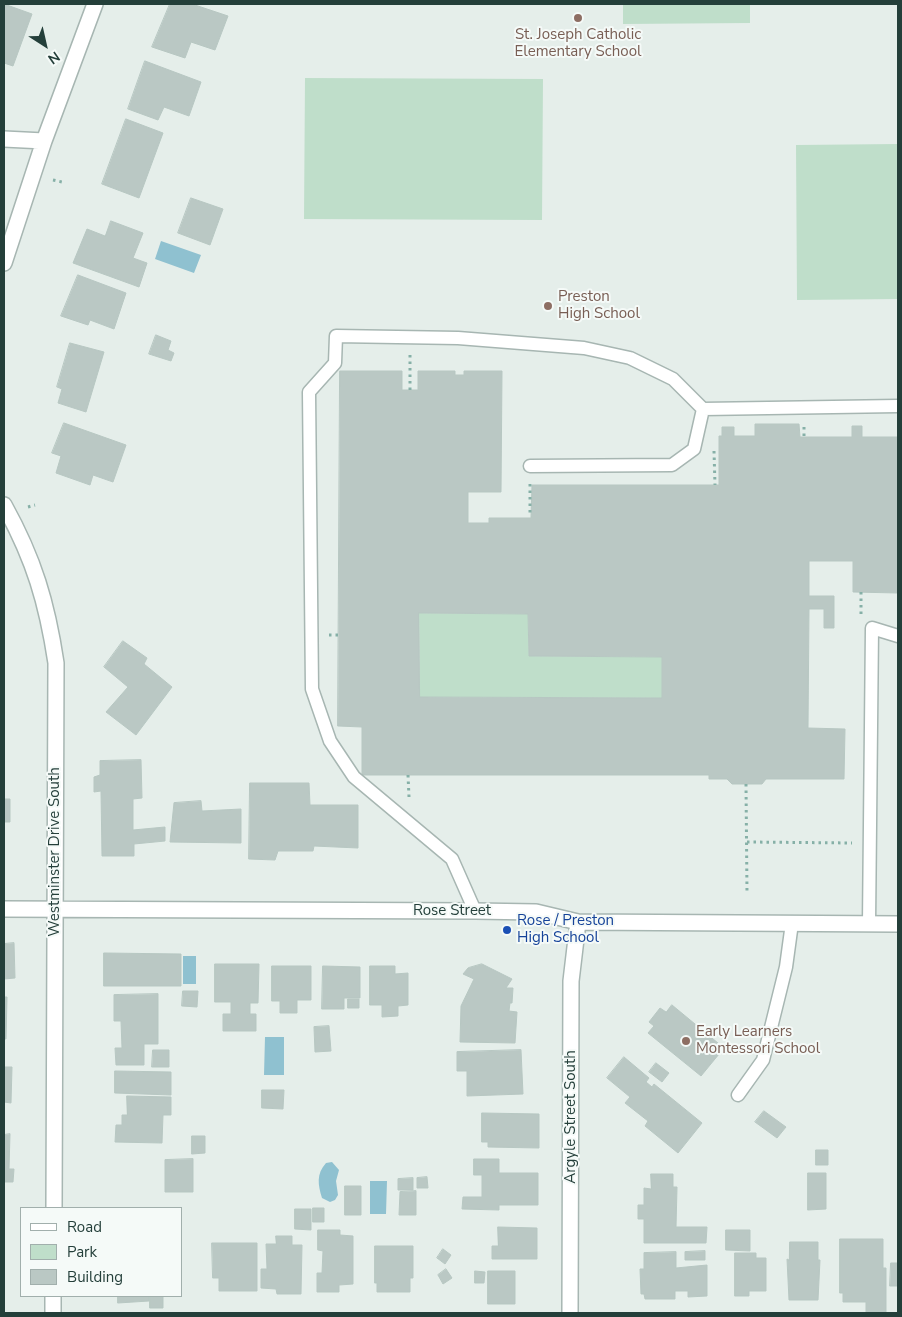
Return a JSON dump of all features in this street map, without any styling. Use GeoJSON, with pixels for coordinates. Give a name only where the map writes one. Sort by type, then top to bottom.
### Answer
{"type":"FeatureCollection","features":[{"type":"Feature","properties":{"kind":"street"},"geometry":{"type":"LineString","coordinates":[[4,263],[44,141],[95,4]]}},
{"type":"Feature","properties":{"kind":"street"},"geometry":{"type":"LineString","coordinates":[[4,139],[44,141]]}},
{"type":"Feature","properties":{"kind":"street","name":"Westminster Drive South"},"geometry":{"type":"LineString","coordinates":[[4,505],[31,558],[49,614],[56,663],[54,1207]]}},
{"type":"Feature","properties":{"kind":"street","name":"Rose Street"},"geometry":{"type":"LineString","coordinates":[[4,909],[536,912],[578,922],[898,924]]}},
{"type":"Feature","properties":{"kind":"street","name":"Argyle Street South"},"geometry":{"type":"LineString","coordinates":[[570,1313],[571,981],[578,922]]}},
{"type":"Feature","properties":{"kind":"street"},"geometry":{"type":"LineString","coordinates":[[53,1297],[53,1313]]}},
{"type":"Feature","properties":{"kind":"lane"},"geometry":{"type":"LineString","coordinates":[[475,911],[452,859],[354,777],[330,741],[312,688],[309,392],[336,364],[336,336],[458,338],[584,348],[630,358],[673,379],[703,408],[898,406]]}},
{"type":"Feature","properties":{"kind":"lane"},"geometry":{"type":"LineString","coordinates":[[530,466],[672,465],[694,449],[703,408]]}},
{"type":"Feature","properties":{"kind":"lane"},"geometry":{"type":"LineString","coordinates":[[869,924],[872,628],[898,636]]}},
{"type":"Feature","properties":{"kind":"lane"},"geometry":{"type":"LineString","coordinates":[[738,1095],[762,1060],[786,967],[792,922]]}},
{"type":"Feature","properties":{"kind":"path"},"geometry":{"type":"LineString","coordinates":[[53,180],[62,182]]}},
{"type":"Feature","properties":{"kind":"path"},"geometry":{"type":"LineString","coordinates":[[410,390],[411,337]]}},
{"type":"Feature","properties":{"kind":"path"},"geometry":{"type":"LineString","coordinates":[[530,466],[530,516]]}},
{"type":"Feature","properties":{"kind":"path"},"geometry":{"type":"LineString","coordinates":[[746,784],[747,893]]}},
{"type":"Feature","properties":{"kind":"path"},"geometry":{"type":"LineString","coordinates":[[747,842],[871,844]]}},
{"type":"Feature","properties":{"kind":"green space"},"geometry":{"type":"Polygon","coordinates":[[[623,4],[750,4],[750,23],[623,24],[623,4]]]}},
{"type":"Feature","properties":{"kind":"green space"},"geometry":{"type":"Polygon","coordinates":[[[305,78],[543,79],[542,220],[304,219],[305,78]]]}},
{"type":"Feature","properties":{"kind":"green space"},"geometry":{"type":"Polygon","coordinates":[[[898,144],[898,299],[797,300],[796,145],[898,144]]]}},
{"type":"Feature","properties":{"kind":"green space"},"geometry":{"type":"Polygon","coordinates":[[[419,613],[528,614],[529,656],[662,657],[662,698],[420,697],[419,613]]]}},
{"type":"Feature","properties":{"kind":"water"},"geometry":{"type":"Polygon","coordinates":[[[161,241],[201,255],[194,273],[155,259],[161,241]]]}},
{"type":"Feature","properties":{"kind":"water"},"geometry":{"type":"Polygon","coordinates":[[[183,956],[196,956],[196,984],[183,984],[183,956]]]}},
{"type":"Feature","properties":{"kind":"water"},"geometry":{"type":"Polygon","coordinates":[[[265,1037],[284,1037],[284,1075],[264,1075],[265,1037]]]}},
{"type":"Feature","properties":{"kind":"water"},"geometry":{"type":"Polygon","coordinates":[[[332,1162],[339,1170],[336,1181],[338,1195],[335,1200],[330,1202],[322,1198],[319,1175],[326,1163],[332,1162]]]}},
{"type":"Feature","properties":{"kind":"water"},"geometry":{"type":"Polygon","coordinates":[[[370,1181],[387,1181],[386,1214],[370,1214],[370,1181]]]}},
{"type":"Feature","properties":{"kind":"building"},"geometry":{"type":"Polygon","coordinates":[[[4,4],[32,14],[13,66],[4,63],[4,4]]]}},
{"type":"Feature","properties":{"kind":"building"},"geometry":{"type":"Polygon","coordinates":[[[170,4],[192,4],[228,16],[215,50],[191,42],[185,58],[152,47],[170,4]]]}},
{"type":"Feature","properties":{"kind":"building"},"geometry":{"type":"Polygon","coordinates":[[[145,61],[201,82],[189,116],[164,107],[158,120],[128,109],[145,61]]]}},
{"type":"Feature","properties":{"kind":"building"},"geometry":{"type":"Polygon","coordinates":[[[126,119],[163,133],[139,198],[102,184],[126,119]]]}},
{"type":"Feature","properties":{"kind":"building"},"geometry":{"type":"Polygon","coordinates":[[[191,198],[223,209],[210,245],[178,233],[191,198]]]}},
{"type":"Feature","properties":{"kind":"building"},"geometry":{"type":"Polygon","coordinates":[[[111,221],[143,233],[133,258],[147,263],[139,287],[73,263],[87,229],[105,236],[111,221]]]}},
{"type":"Feature","properties":{"kind":"building"},"geometry":{"type":"Polygon","coordinates":[[[78,275],[126,293],[114,329],[90,320],[88,325],[61,316],[78,275]]]}},
{"type":"Feature","properties":{"kind":"building"},"geometry":{"type":"Polygon","coordinates":[[[156,335],[171,341],[168,350],[174,353],[171,361],[149,354],[156,335]]]}},
{"type":"Feature","properties":{"kind":"building"},"geometry":{"type":"Polygon","coordinates":[[[70,343],[104,352],[86,412],[58,403],[62,389],[57,387],[70,343]]]}},
{"type":"Feature","properties":{"kind":"building"},"geometry":{"type":"Polygon","coordinates":[[[340,371],[402,371],[402,390],[418,390],[418,371],[455,371],[455,375],[464,375],[464,371],[502,371],[501,492],[468,492],[468,523],[489,523],[489,518],[531,518],[532,485],[719,485],[719,436],[722,436],[722,427],[734,427],[734,436],[755,436],[755,424],[799,424],[800,437],[852,437],[852,426],[862,426],[862,437],[898,437],[898,593],[853,592],[853,561],[809,561],[809,596],[834,596],[834,628],[824,628],[824,609],[809,609],[808,728],[845,729],[844,779],[766,779],[762,784],[732,784],[727,779],[709,779],[709,775],[362,775],[362,727],[338,726],[340,371]],[[419,613],[420,697],[662,698],[662,657],[529,656],[528,614],[419,613]]]}},
{"type":"Feature","properties":{"kind":"building"},"geometry":{"type":"Polygon","coordinates":[[[64,423],[126,445],[113,482],[93,475],[90,485],[56,473],[61,456],[52,453],[64,423]]]}},
{"type":"Feature","properties":{"kind":"building"},"geometry":{"type":"Polygon","coordinates":[[[123,641],[147,658],[144,664],[172,687],[136,735],[106,712],[128,687],[104,667],[123,641]]]}},
{"type":"Feature","properties":{"kind":"building"},"geometry":{"type":"Polygon","coordinates":[[[141,760],[142,798],[133,799],[133,830],[165,827],[165,841],[134,844],[134,856],[102,856],[101,791],[94,792],[94,777],[100,775],[100,761],[141,760]]]}},
{"type":"Feature","properties":{"kind":"building"},"geometry":{"type":"Polygon","coordinates":[[[250,783],[309,783],[310,805],[358,805],[358,848],[314,846],[313,851],[278,851],[275,860],[249,859],[250,783]]]}},
{"type":"Feature","properties":{"kind":"building"},"geometry":{"type":"Polygon","coordinates":[[[4,799],[10,799],[10,822],[4,822],[4,799]]]}},
{"type":"Feature","properties":{"kind":"building"},"geometry":{"type":"Polygon","coordinates":[[[201,801],[202,811],[241,809],[241,843],[170,842],[174,803],[201,801]]]}},
{"type":"Feature","properties":{"kind":"building"},"geometry":{"type":"Polygon","coordinates":[[[14,943],[15,978],[4,979],[4,944],[14,943]]]}},
{"type":"Feature","properties":{"kind":"building"},"geometry":{"type":"Polygon","coordinates":[[[104,953],[181,954],[181,986],[104,986],[104,953]]]}},
{"type":"Feature","properties":{"kind":"building"},"geometry":{"type":"Polygon","coordinates":[[[215,964],[259,964],[258,1003],[250,1003],[250,1014],[256,1014],[256,1031],[223,1031],[223,1014],[231,1014],[231,1002],[215,1002],[215,964]]]}},
{"type":"Feature","properties":{"kind":"building"},"geometry":{"type":"Polygon","coordinates":[[[482,964],[512,979],[506,988],[513,988],[512,1003],[510,1003],[509,1011],[517,1012],[515,1043],[460,1042],[461,1006],[474,979],[463,974],[468,968],[482,964]]]}},
{"type":"Feature","properties":{"kind":"building"},"geometry":{"type":"Polygon","coordinates":[[[272,966],[311,966],[311,1000],[297,1000],[297,1013],[280,1013],[280,1001],[272,1001],[272,966]]]}},
{"type":"Feature","properties":{"kind":"building"},"geometry":{"type":"Polygon","coordinates":[[[323,966],[360,967],[360,998],[344,998],[344,1009],[322,1009],[323,966]]]}},
{"type":"Feature","properties":{"kind":"building"},"geometry":{"type":"Polygon","coordinates":[[[370,966],[395,966],[395,974],[408,973],[408,1005],[398,1006],[398,1016],[382,1017],[382,1005],[370,1005],[370,966]]]}},
{"type":"Feature","properties":{"kind":"building"},"geometry":{"type":"Polygon","coordinates":[[[183,991],[198,991],[197,1007],[182,1006],[183,991]]]}},
{"type":"Feature","properties":{"kind":"building"},"geometry":{"type":"Polygon","coordinates":[[[158,994],[158,1044],[144,1044],[144,1065],[116,1065],[115,1048],[122,1048],[121,1021],[114,1021],[114,995],[158,994]]]}},
{"type":"Feature","properties":{"kind":"building"},"geometry":{"type":"Polygon","coordinates":[[[4,997],[7,997],[6,1039],[4,1039],[4,997]]]}},
{"type":"Feature","properties":{"kind":"building"},"geometry":{"type":"Polygon","coordinates":[[[348,999],[359,999],[359,1008],[348,1008],[348,999]]]}},
{"type":"Feature","properties":{"kind":"building","name":"Early Learners Montessori School"},"geometry":{"type":"Polygon","coordinates":[[[672,1005],[724,1048],[701,1076],[648,1033],[654,1026],[649,1022],[660,1008],[666,1012],[672,1005]]]}},
{"type":"Feature","properties":{"kind":"building"},"geometry":{"type":"Polygon","coordinates":[[[329,1026],[331,1051],[315,1052],[314,1027],[329,1026]]]}},
{"type":"Feature","properties":{"kind":"building"},"geometry":{"type":"Polygon","coordinates":[[[153,1050],[169,1050],[169,1067],[152,1067],[153,1050]]]}},
{"type":"Feature","properties":{"kind":"building"},"geometry":{"type":"Polygon","coordinates":[[[521,1050],[523,1094],[467,1096],[467,1071],[457,1071],[457,1052],[521,1050]]]}},
{"type":"Feature","properties":{"kind":"building"},"geometry":{"type":"Polygon","coordinates":[[[624,1057],[649,1078],[646,1082],[652,1087],[654,1084],[702,1123],[678,1153],[645,1126],[648,1121],[625,1103],[630,1097],[607,1078],[624,1057]]]}},
{"type":"Feature","properties":{"kind":"building"},"geometry":{"type":"Polygon","coordinates":[[[656,1063],[669,1073],[662,1082],[649,1072],[656,1063]]]}},
{"type":"Feature","properties":{"kind":"building"},"geometry":{"type":"Polygon","coordinates":[[[4,1067],[12,1067],[11,1103],[4,1102],[4,1067]]]}},
{"type":"Feature","properties":{"kind":"building"},"geometry":{"type":"Polygon","coordinates":[[[115,1071],[171,1072],[171,1095],[115,1093],[115,1071]]]}},
{"type":"Feature","properties":{"kind":"building"},"geometry":{"type":"Polygon","coordinates":[[[262,1090],[284,1090],[283,1109],[262,1108],[262,1090]]]}},
{"type":"Feature","properties":{"kind":"building"},"geometry":{"type":"Polygon","coordinates":[[[127,1096],[171,1097],[171,1115],[163,1115],[162,1143],[115,1142],[116,1125],[122,1125],[122,1115],[127,1115],[127,1096]]]}},
{"type":"Feature","properties":{"kind":"building"},"geometry":{"type":"Polygon","coordinates":[[[764,1111],[786,1127],[777,1138],[755,1122],[764,1111]]]}},
{"type":"Feature","properties":{"kind":"building"},"geometry":{"type":"Polygon","coordinates":[[[482,1113],[539,1114],[539,1148],[488,1147],[488,1142],[482,1142],[482,1113]]]}},
{"type":"Feature","properties":{"kind":"building"},"geometry":{"type":"Polygon","coordinates":[[[10,1134],[9,1169],[14,1169],[13,1182],[4,1182],[4,1135],[10,1134]]]}},
{"type":"Feature","properties":{"kind":"building"},"geometry":{"type":"Polygon","coordinates":[[[192,1136],[205,1136],[205,1153],[192,1154],[192,1136]]]}},
{"type":"Feature","properties":{"kind":"building"},"geometry":{"type":"Polygon","coordinates":[[[816,1150],[828,1150],[828,1165],[816,1165],[816,1150]]]}},
{"type":"Feature","properties":{"kind":"building"},"geometry":{"type":"Polygon","coordinates":[[[193,1159],[193,1192],[165,1192],[165,1160],[193,1159]]]}},
{"type":"Feature","properties":{"kind":"building"},"geometry":{"type":"Polygon","coordinates":[[[474,1159],[499,1159],[499,1173],[538,1173],[538,1205],[499,1205],[499,1210],[462,1209],[463,1197],[482,1197],[482,1175],[474,1175],[474,1159]]]}},
{"type":"Feature","properties":{"kind":"building"},"geometry":{"type":"Polygon","coordinates":[[[808,1173],[826,1173],[826,1209],[808,1210],[808,1173]]]}},
{"type":"Feature","properties":{"kind":"building"},"geometry":{"type":"Polygon","coordinates":[[[651,1174],[673,1174],[673,1187],[677,1187],[676,1227],[707,1227],[706,1243],[644,1243],[644,1219],[638,1219],[638,1205],[644,1205],[644,1188],[651,1189],[651,1174]]]}},
{"type":"Feature","properties":{"kind":"building"},"geometry":{"type":"Polygon","coordinates":[[[427,1177],[428,1188],[417,1188],[417,1178],[427,1177]]]}},
{"type":"Feature","properties":{"kind":"building"},"geometry":{"type":"Polygon","coordinates":[[[413,1178],[413,1190],[398,1190],[398,1179],[413,1178]]]}},
{"type":"Feature","properties":{"kind":"building"},"geometry":{"type":"Polygon","coordinates":[[[345,1186],[361,1186],[361,1215],[345,1215],[345,1186]]]}},
{"type":"Feature","properties":{"kind":"building"},"geometry":{"type":"Polygon","coordinates":[[[416,1191],[416,1215],[399,1215],[400,1192],[416,1191]]]}},
{"type":"Feature","properties":{"kind":"building"},"geometry":{"type":"Polygon","coordinates":[[[313,1208],[324,1208],[324,1222],[313,1222],[313,1208]]]}},
{"type":"Feature","properties":{"kind":"building"},"geometry":{"type":"Polygon","coordinates":[[[295,1209],[311,1209],[311,1230],[295,1229],[295,1209]]]}},
{"type":"Feature","properties":{"kind":"building"},"geometry":{"type":"Polygon","coordinates":[[[498,1227],[537,1228],[537,1259],[492,1259],[492,1246],[498,1246],[498,1227]]]}},
{"type":"Feature","properties":{"kind":"building"},"geometry":{"type":"Polygon","coordinates":[[[318,1230],[340,1230],[340,1235],[353,1236],[353,1284],[339,1285],[339,1292],[317,1292],[317,1273],[322,1273],[323,1251],[318,1250],[318,1230]]]}},
{"type":"Feature","properties":{"kind":"building"},"geometry":{"type":"Polygon","coordinates":[[[726,1230],[750,1230],[750,1251],[726,1250],[726,1230]]]}},
{"type":"Feature","properties":{"kind":"building"},"geometry":{"type":"Polygon","coordinates":[[[276,1236],[292,1236],[292,1245],[302,1245],[301,1294],[277,1294],[276,1289],[261,1288],[261,1269],[267,1269],[266,1244],[276,1244],[276,1236]]]}},
{"type":"Feature","properties":{"kind":"building"},"geometry":{"type":"Polygon","coordinates":[[[840,1239],[883,1239],[883,1268],[886,1268],[886,1313],[866,1313],[866,1302],[843,1302],[843,1293],[840,1293],[840,1239]]]}},
{"type":"Feature","properties":{"kind":"building"},"geometry":{"type":"Polygon","coordinates":[[[790,1242],[818,1242],[818,1260],[820,1260],[818,1300],[789,1300],[787,1259],[789,1260],[790,1242]]]}},
{"type":"Feature","properties":{"kind":"building"},"geometry":{"type":"Polygon","coordinates":[[[212,1243],[257,1243],[257,1291],[219,1291],[219,1278],[213,1278],[212,1243]]]}},
{"type":"Feature","properties":{"kind":"building"},"geometry":{"type":"Polygon","coordinates":[[[375,1246],[413,1246],[413,1278],[410,1278],[410,1292],[377,1292],[377,1283],[375,1283],[375,1246]]]}},
{"type":"Feature","properties":{"kind":"building"},"geometry":{"type":"Polygon","coordinates":[[[443,1249],[451,1255],[445,1264],[437,1258],[443,1249]]]}},
{"type":"Feature","properties":{"kind":"building"},"geometry":{"type":"Polygon","coordinates":[[[705,1251],[705,1260],[685,1260],[685,1252],[705,1251]]]}},
{"type":"Feature","properties":{"kind":"building"},"geometry":{"type":"Polygon","coordinates":[[[676,1252],[676,1268],[707,1265],[707,1296],[688,1297],[688,1291],[675,1291],[675,1299],[645,1299],[644,1294],[641,1294],[640,1269],[644,1269],[644,1253],[676,1252]]]}},
{"type":"Feature","properties":{"kind":"building"},"geometry":{"type":"Polygon","coordinates":[[[735,1253],[756,1253],[756,1258],[766,1258],[766,1291],[749,1291],[749,1296],[735,1296],[735,1253]]]}},
{"type":"Feature","properties":{"kind":"building"},"geometry":{"type":"Polygon","coordinates":[[[891,1263],[898,1263],[898,1286],[890,1286],[891,1263]]]}},
{"type":"Feature","properties":{"kind":"building"},"geometry":{"type":"Polygon","coordinates":[[[446,1269],[452,1278],[443,1284],[438,1275],[446,1269]]]}},
{"type":"Feature","properties":{"kind":"building"},"geometry":{"type":"Polygon","coordinates":[[[475,1271],[485,1272],[484,1283],[475,1283],[475,1271]]]}},
{"type":"Feature","properties":{"kind":"building"},"geometry":{"type":"Polygon","coordinates":[[[488,1271],[515,1271],[515,1304],[488,1304],[488,1271]]]}},
{"type":"Feature","properties":{"kind":"building"},"geometry":{"type":"Polygon","coordinates":[[[118,1297],[149,1297],[149,1301],[118,1303],[118,1297]]]}},
{"type":"Feature","properties":{"kind":"building"},"geometry":{"type":"Polygon","coordinates":[[[150,1297],[163,1297],[163,1308],[150,1308],[150,1297]]]}},
{"type":"Feature","properties":{"kind":"place","name":"St. Joseph Catholic Elementary School"},"geometry":{"type":"Point","coordinates":[578,18]}},
{"type":"Feature","properties":{"kind":"place","name":"Preston High School"},"geometry":{"type":"Point","coordinates":[548,306]}},
{"type":"Feature","properties":{"kind":"place","name":"Rose / Preston High School"},"geometry":{"type":"Point","coordinates":[507,930]}},
{"type":"Feature","properties":{"kind":"place","name":"Early Learners Montessori School"},"geometry":{"type":"Point","coordinates":[686,1041]}}]}
